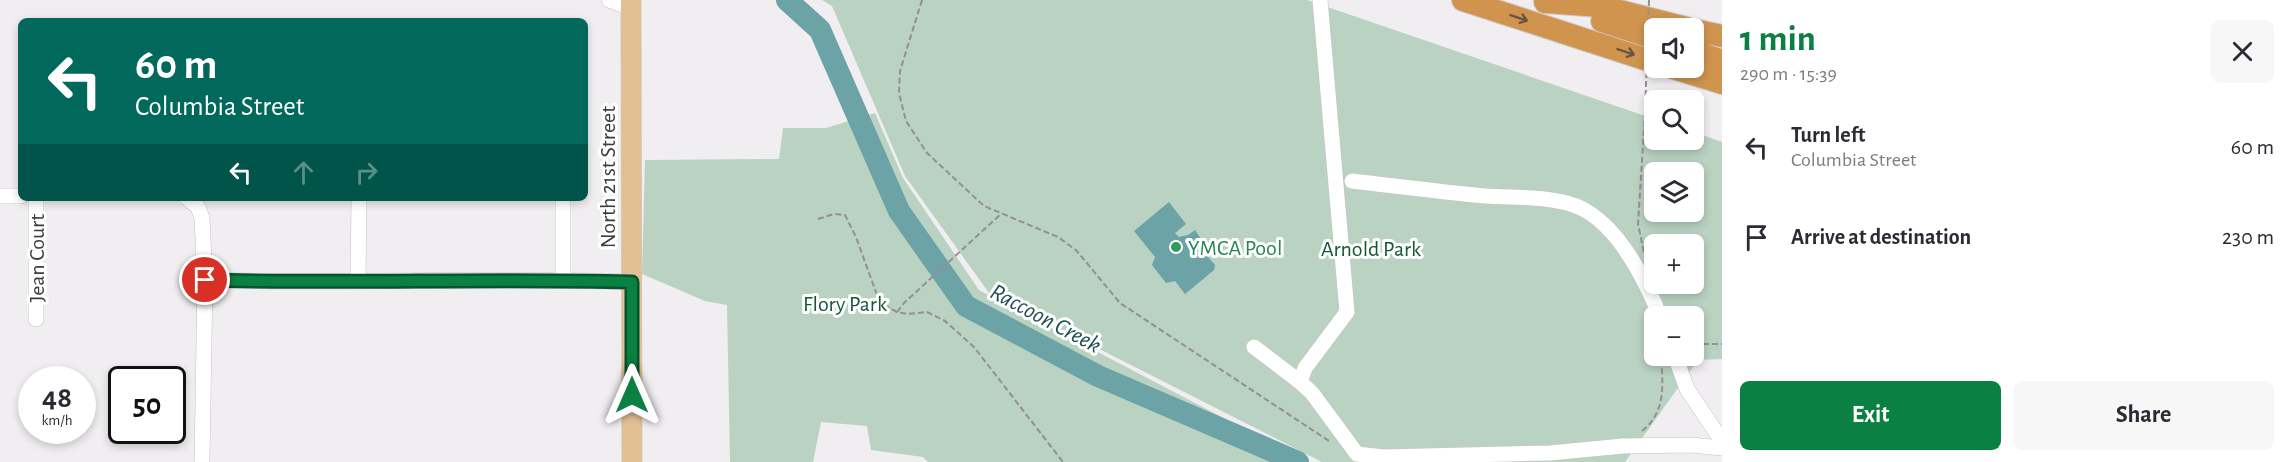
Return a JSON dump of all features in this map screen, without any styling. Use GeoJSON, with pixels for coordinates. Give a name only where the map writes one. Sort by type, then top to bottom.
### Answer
{"type":"FeatureCollection","features":[{"type":"Feature","properties":{"kind":"highway"},"geometry":{"type":"LineString","coordinates":[[1463,0],[1644,59]]}},
{"type":"Feature","properties":{"kind":"highway"},"geometry":{"type":"LineString","coordinates":[[1542,1],[1600,6],[1647,18]]}},
{"type":"Feature","properties":{"kind":"highway"},"geometry":{"type":"LineString","coordinates":[[1542,1],[1644,35]]}},
{"type":"Feature","properties":{"kind":"highway"},"geometry":{"type":"LineString","coordinates":[[1704,32],[1722,36]]}},
{"type":"Feature","properties":{"kind":"highway"},"geometry":{"type":"LineString","coordinates":[[1704,55],[1722,61]]}},
{"type":"Feature","properties":{"kind":"highway"},"geometry":{"type":"LineString","coordinates":[[1704,77],[1722,83]]}},
{"type":"Feature","properties":{"kind":"main road","name":"North 21st Street"},"geometry":{"type":"LineString","coordinates":[[631,4],[632,462]]}},
{"type":"Feature","properties":{"kind":"street"},"geometry":{"type":"LineString","coordinates":[[609,0],[631,4]]}},
{"type":"Feature","properties":{"kind":"street"},"geometry":{"type":"LineString","coordinates":[[1300,382],[1305,368],[1347,312],[1320,0]]}},
{"type":"Feature","properties":{"kind":"street"},"geometry":{"type":"LineString","coordinates":[[1352,181],[1569,203],[1586,211],[1617,239],[1646,282],[1656,306]]}},
{"type":"Feature","properties":{"kind":"street"},"geometry":{"type":"LineString","coordinates":[[0,196],[18,196]]}},
{"type":"Feature","properties":{"kind":"street","name":"Jean Court"},"geometry":{"type":"LineString","coordinates":[[36,201],[36,319]]}},
{"type":"Feature","properties":{"kind":"street"},"geometry":{"type":"LineString","coordinates":[[191,201],[201,212],[205,280],[202,462]]}},
{"type":"Feature","properties":{"kind":"street"},"geometry":{"type":"LineString","coordinates":[[358,281],[359,201]]}},
{"type":"Feature","properties":{"kind":"street"},"geometry":{"type":"LineString","coordinates":[[563,201],[563,280]]}},
{"type":"Feature","properties":{"kind":"street"},"geometry":{"type":"LineString","coordinates":[[205,280],[632,282]]}},
{"type":"Feature","properties":{"kind":"street"},"geometry":{"type":"LineString","coordinates":[[1254,347],[1312,393],[1357,454],[1448,459],[1551,458],[1623,446],[1691,445],[1722,448]]}},
{"type":"Feature","properties":{"kind":"street"},"geometry":{"type":"LineString","coordinates":[[1679,366],[1687,389],[1722,441]]}},
{"type":"Feature","properties":{"kind":"path"},"geometry":{"type":"LineString","coordinates":[[922,0],[900,71],[899,93],[906,121],[927,153],[984,206],[1058,237],[1076,250],[1120,303],[1334,444],[1357,454]]}},
{"type":"Feature","properties":{"kind":"path"},"geometry":{"type":"LineString","coordinates":[[1644,252],[1638,224],[1649,0]]}},
{"type":"Feature","properties":{"kind":"path"},"geometry":{"type":"LineString","coordinates":[[897,312],[903,303],[1002,213]]}},
{"type":"Feature","properties":{"kind":"path"},"geometry":{"type":"LineString","coordinates":[[818,219],[834,214],[845,215],[856,237],[878,296],[886,306],[907,314],[927,312],[945,321],[974,347],[1063,462]]}},
{"type":"Feature","properties":{"kind":"path"},"geometry":{"type":"LineString","coordinates":[[1704,344],[1722,344]]}},
{"type":"Feature","properties":{"kind":"path"},"geometry":{"type":"LineString","coordinates":[[1623,446],[1650,425],[1659,412],[1662,399],[1660,366]]}},
{"type":"Feature","properties":{"kind":"green space","name":"Arnold Park"},"geometry":{"type":"Polygon","coordinates":[[[822,0],[1307,0],[1644,116],[1644,150],[1704,150],[1704,136],[1722,142],[1722,359],[1704,360],[1704,306],[1644,306],[1644,366],[1694,366],[1625,462],[1322,462],[989,293],[905,176],[832,6],[822,0]]]}},
{"type":"Feature","properties":{"kind":"green space","name":"Flory Park"},"geometry":{"type":"Polygon","coordinates":[[[875,113],[903,178],[979,290],[1308,462],[928,462],[923,457],[871,450],[867,426],[821,422],[813,462],[730,462],[727,305],[705,301],[642,274],[645,160],[779,159],[783,128],[826,128],[875,113]]]}},
{"type":"Feature","properties":{"kind":"water","name":"YMCA Pool"},"geometry":{"type":"Polygon","coordinates":[[[1169,202],[1186,224],[1175,233],[1179,237],[1195,230],[1205,245],[1202,250],[1215,265],[1214,270],[1185,294],[1175,281],[1166,283],[1152,265],[1155,257],[1134,231],[1169,202]]]}},
{"type":"Feature","properties":{"kind":"waterway","name":"Raccoon Creek"},"geometry":{"type":"LineString","coordinates":[[787,0],[820,30],[899,211],[966,306],[1098,376],[1298,462]]}},
{"type":"Feature","properties":{"kind":"place","name":"YMCA Pool"},"geometry":{"type":"Point","coordinates":[1176,247]}},
{"type":"Feature","properties":{"kind":"route"},"geometry":{"type":"LineString","coordinates":[[205,280],[632,282],[632,395]]}}]}
